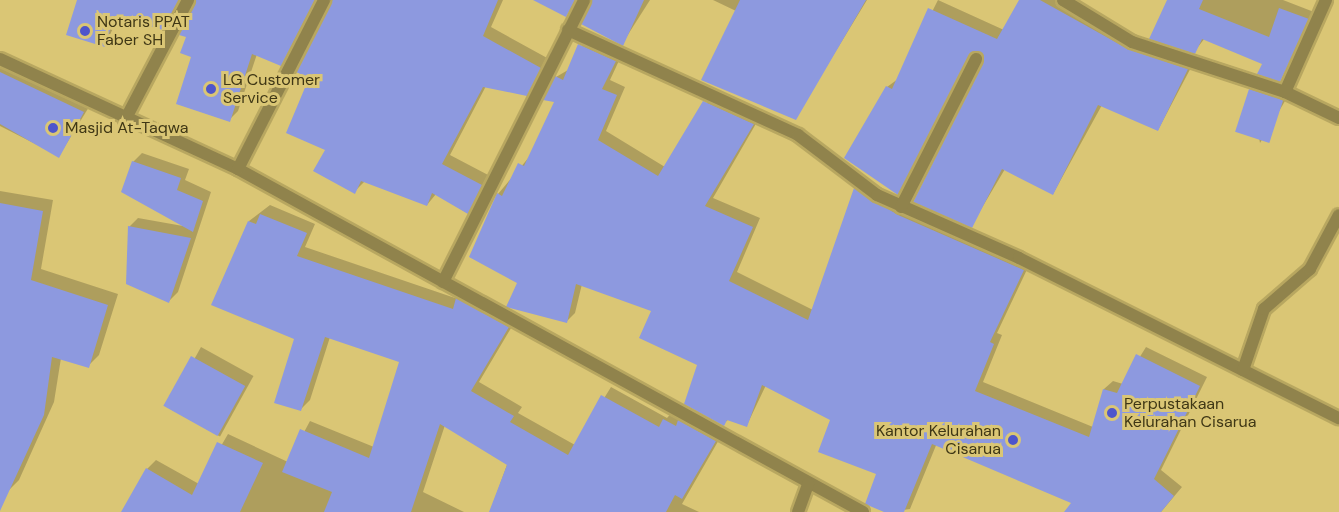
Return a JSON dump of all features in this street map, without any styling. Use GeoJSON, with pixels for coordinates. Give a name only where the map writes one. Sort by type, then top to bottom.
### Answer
{"type":"FeatureCollection","features":[{"type":"Feature","properties":{"kind":"street"},"geometry":{"type":"LineString","coordinates":[[125,120],[188,0]]}},
{"type":"Feature","properties":{"kind":"street"},"geometry":{"type":"LineString","coordinates":[[238,169],[324,0]]}},
{"type":"Feature","properties":{"kind":"street"},"geometry":{"type":"LineString","coordinates":[[443,282],[584,0]]}},
{"type":"Feature","properties":{"kind":"street"},"geometry":{"type":"LineString","coordinates":[[1063,0],[1132,42],[1285,92],[1339,118]]}},
{"type":"Feature","properties":{"kind":"street"},"geometry":{"type":"LineString","coordinates":[[1285,92],[1326,0]]}},
{"type":"Feature","properties":{"kind":"street"},"geometry":{"type":"LineString","coordinates":[[568,30],[798,135],[850,177],[901,207],[1019,258],[1339,418]]}},
{"type":"Feature","properties":{"kind":"street"},"geometry":{"type":"LineString","coordinates":[[0,59],[125,120],[238,169],[862,512]]}},
{"type":"Feature","properties":{"kind":"street"},"geometry":{"type":"LineString","coordinates":[[901,207],[976,59]]}},
{"type":"Feature","properties":{"kind":"street"},"geometry":{"type":"LineString","coordinates":[[1242,369],[1264,309],[1310,269],[1339,215]]}},
{"type":"Feature","properties":{"kind":"street"},"geometry":{"type":"LineString","coordinates":[[798,512],[808,484]]}},
{"type":"Feature","properties":{"kind":"building"},"geometry":{"type":"Polygon","coordinates":[[[77,0],[179,0],[163,30],[114,16],[105,47],[66,35],[77,0]]]}},
{"type":"Feature","properties":{"kind":"building"},"geometry":{"type":"Polygon","coordinates":[[[196,0],[315,0],[281,66],[252,54],[230,122],[176,104],[191,57],[180,53],[186,37],[179,35],[196,0]]]}},
{"type":"Feature","properties":{"kind":"building"},"geometry":{"type":"Polygon","coordinates":[[[332,0],[498,0],[483,36],[541,68],[527,96],[483,87],[442,164],[482,185],[468,214],[432,193],[427,206],[361,181],[355,194],[313,171],[325,150],[286,133],[309,78],[296,72],[332,0]]]}},
{"type":"Feature","properties":{"kind":"building"},"geometry":{"type":"Polygon","coordinates":[[[533,0],[575,0],[566,17],[533,0]]]}},
{"type":"Feature","properties":{"kind":"building"},"geometry":{"type":"Polygon","coordinates":[[[592,0],[644,0],[623,46],[581,24],[592,0]]]}},
{"type":"Feature","properties":{"kind":"building"},"geometry":{"type":"Polygon","coordinates":[[[740,0],[866,0],[796,120],[701,80],[740,0]]]}},
{"type":"Feature","properties":{"kind":"building"},"geometry":{"type":"Polygon","coordinates":[[[1019,0],[1040,0],[1128,49],[1188,69],[1158,131],[1098,105],[1053,195],[1002,169],[972,228],[913,202],[983,63],[983,54],[975,51],[898,195],[844,158],[886,86],[892,89],[928,8],[997,39],[1019,0]]]}},
{"type":"Feature","properties":{"kind":"building"},"geometry":{"type":"Polygon","coordinates":[[[1167,0],[1203,0],[1199,9],[1269,37],[1279,8],[1309,19],[1280,82],[1257,74],[1262,64],[1202,39],[1195,54],[1149,39],[1167,0]]]}},
{"type":"Feature","properties":{"kind":"building"},"geometry":{"type":"Polygon","coordinates":[[[578,44],[616,61],[602,89],[617,95],[598,140],[658,176],[703,101],[754,124],[705,206],[753,227],[729,281],[808,320],[854,188],[898,215],[1024,270],[990,342],[994,344],[975,391],[1089,437],[1103,389],[1117,393],[1136,354],[1200,386],[1154,479],[1174,496],[1161,512],[1064,512],[1071,503],[932,444],[904,512],[884,512],[865,504],[876,474],[818,452],[830,420],[762,385],[747,427],[727,420],[724,426],[684,404],[697,365],[639,338],[651,311],[576,284],[567,323],[506,307],[517,283],[469,257],[497,193],[502,196],[518,163],[524,166],[554,102],[543,100],[555,76],[563,80],[578,44]]]}},
{"type":"Feature","properties":{"kind":"building"},"geometry":{"type":"Polygon","coordinates":[[[0,72],[84,112],[59,158],[0,124],[0,72]]]}},
{"type":"Feature","properties":{"kind":"building"},"geometry":{"type":"Polygon","coordinates":[[[1249,89],[1283,100],[1269,143],[1235,132],[1249,89]]]}},
{"type":"Feature","properties":{"kind":"building"},"geometry":{"type":"Polygon","coordinates":[[[132,161],[181,178],[177,190],[203,201],[193,232],[121,192],[132,161]]]}},
{"type":"Feature","properties":{"kind":"building"},"geometry":{"type":"Polygon","coordinates":[[[0,203],[43,211],[31,280],[108,305],[89,368],[52,357],[44,415],[0,511],[0,203]]]}},
{"type":"Feature","properties":{"kind":"building"},"geometry":{"type":"Polygon","coordinates":[[[260,214],[307,233],[297,256],[453,309],[456,298],[509,327],[471,391],[514,416],[510,422],[568,455],[601,395],[659,427],[663,419],[676,426],[678,420],[716,441],[682,499],[675,495],[666,512],[489,512],[507,465],[440,424],[411,512],[324,512],[332,492],[282,472],[300,429],[369,458],[399,362],[325,337],[301,411],[274,403],[294,339],[211,305],[248,221],[256,224],[260,214]]]}},
{"type":"Feature","properties":{"kind":"building"},"geometry":{"type":"Polygon","coordinates":[[[128,226],[191,238],[169,303],[126,284],[128,226]]]}},
{"type":"Feature","properties":{"kind":"building"},"geometry":{"type":"Polygon","coordinates":[[[191,356],[245,386],[218,436],[163,406],[191,356]]]}},
{"type":"Feature","properties":{"kind":"building"},"geometry":{"type":"Polygon","coordinates":[[[217,442],[263,463],[240,512],[121,512],[146,468],[192,495],[217,442]]]}},
{"type":"Feature","properties":{"kind":"place","name":"Notaris PPAT Faber SH"},"geometry":{"type":"Point","coordinates":[85,31]}},
{"type":"Feature","properties":{"kind":"place","name":"LG Customer Service"},"geometry":{"type":"Point","coordinates":[211,89]}},
{"type":"Feature","properties":{"kind":"place","name":"Masjid At-Taqwa"},"geometry":{"type":"Point","coordinates":[53,128]}},
{"type":"Feature","properties":{"kind":"place","name":"Perpustakaan Kelurahan Cisarua"},"geometry":{"type":"Point","coordinates":[1112,413]}},
{"type":"Feature","properties":{"kind":"place","name":"Kantor Kelurahan Cisarua"},"geometry":{"type":"Point","coordinates":[1013,440]}}]}
